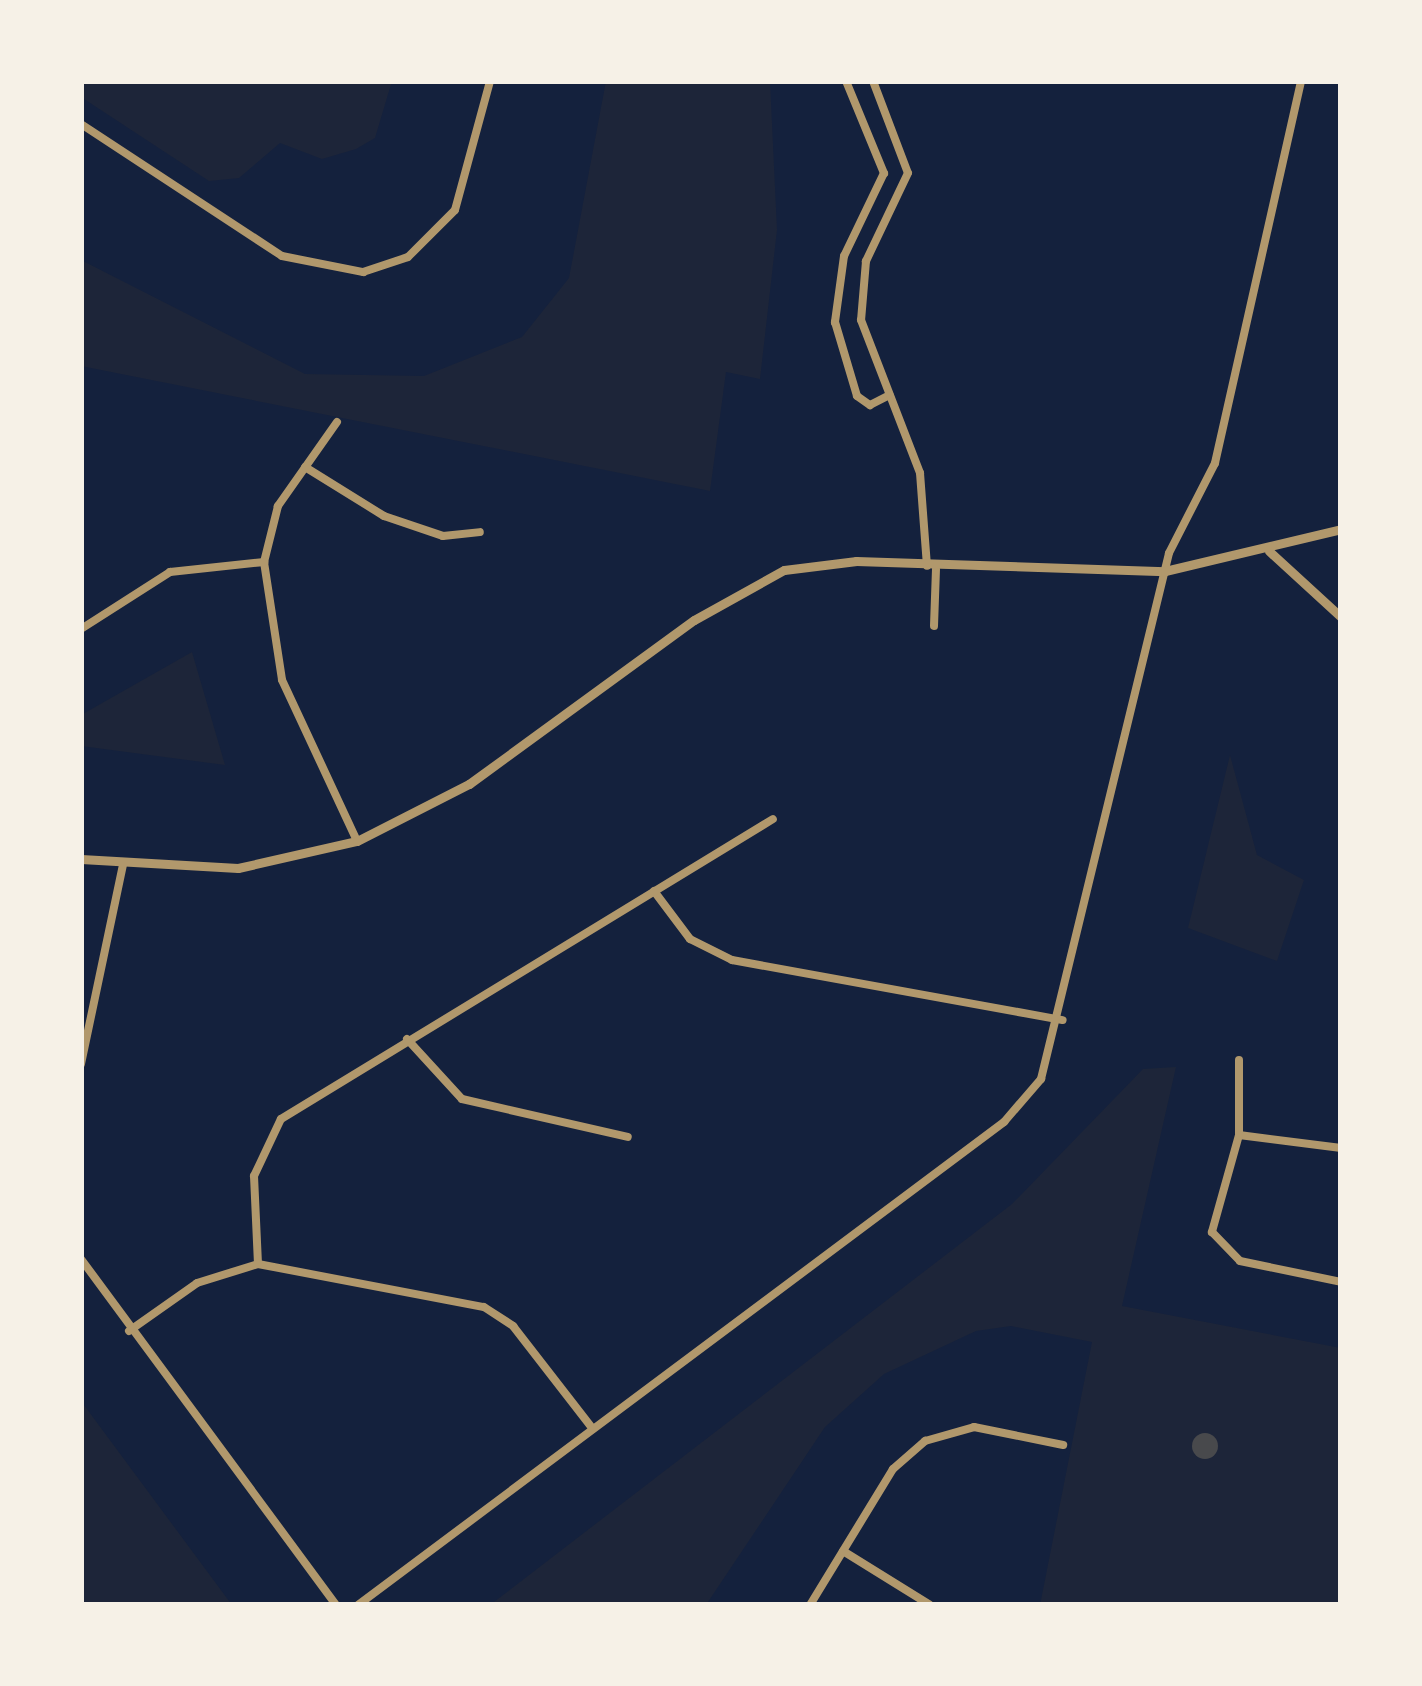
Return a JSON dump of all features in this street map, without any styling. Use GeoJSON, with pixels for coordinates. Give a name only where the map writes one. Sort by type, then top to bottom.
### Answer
{"type":"FeatureCollection","features":[{"type":"Feature","properties":{"kind":"street"},"geometry":{"type":"LineString","coordinates":[[81,124],[282,256],[363,272],[408,257],[455,210],[490,81]]}},
{"type":"Feature","properties":{"kind":"street"},"geometry":{"type":"LineString","coordinates":[[846,81],[884,173],[844,256],[835,322],[857,396],[870,405],[890,395]]}},
{"type":"Feature","properties":{"kind":"street"},"geometry":{"type":"LineString","coordinates":[[873,81],[908,170],[859,302],[920,472],[934,626]]}},
{"type":"Feature","properties":{"kind":"street"},"geometry":{"type":"LineString","coordinates":[[358,1605],[1004,1122],[1041,1079],[1063,1020],[1165,571],[1210,481],[1300,81]]}},
{"type":"Feature","properties":{"kind":"street"},"geometry":{"type":"LineString","coordinates":[[337,422],[278,506],[265,562],[282,680],[357,841]]}},
{"type":"Feature","properties":{"kind":"street"},"geometry":{"type":"LineString","coordinates":[[304,467],[384,515],[443,536],[480,532]]}},
{"type":"Feature","properties":{"kind":"street"},"geometry":{"type":"LineString","coordinates":[[81,859],[123,866],[267,866],[357,841],[501,763],[754,583],[815,564],[1165,571],[1269,551],[1341,529]]}},
{"type":"Feature","properties":{"kind":"street"},"geometry":{"type":"LineString","coordinates":[[1269,551],[1341,617]]}},
{"type":"Feature","properties":{"kind":"street"},"geometry":{"type":"LineString","coordinates":[[81,629],[170,572],[265,562]]}},
{"type":"Feature","properties":{"kind":"street"},"geometry":{"type":"LineString","coordinates":[[258,1264],[254,1176],[271,1130],[407,1040],[772,819]]}},
{"type":"Feature","properties":{"kind":"street"},"geometry":{"type":"LineString","coordinates":[[81,1064],[123,866]]}},
{"type":"Feature","properties":{"kind":"street"},"geometry":{"type":"LineString","coordinates":[[654,891],[689,939],[732,960],[1063,1020]]}},
{"type":"Feature","properties":{"kind":"street"},"geometry":{"type":"LineString","coordinates":[[407,1040],[462,1099],[628,1136]]}},
{"type":"Feature","properties":{"kind":"street"},"geometry":{"type":"LineString","coordinates":[[1239,1060],[1239,1136],[1210,1217],[1218,1245],[1240,1261],[1341,1282]]}},
{"type":"Feature","properties":{"kind":"street"},"geometry":{"type":"LineString","coordinates":[[1239,1136],[1341,1148]]}},
{"type":"Feature","properties":{"kind":"street"},"geometry":{"type":"LineString","coordinates":[[81,1259],[129,1331],[336,1605]]}},
{"type":"Feature","properties":{"kind":"street"},"geometry":{"type":"LineString","coordinates":[[129,1331],[197,1283],[258,1264],[484,1307],[513,1325],[593,1430]]}},
{"type":"Feature","properties":{"kind":"street"},"geometry":{"type":"LineString","coordinates":[[810,1605],[843,1551],[925,1441],[974,1427],[1063,1445]]}},
{"type":"Feature","properties":{"kind":"street"},"geometry":{"type":"LineString","coordinates":[[843,1551],[930,1605]]}},
{"type":"Feature","properties":{"kind":"shaded area"},"geometry":{"type":"Polygon","coordinates":[[[81,81],[392,81],[375,138],[356,149],[322,159],[280,143],[239,178],[209,181],[81,97],[81,81]]]}},
{"type":"Feature","properties":{"kind":"shaded area"},"geometry":{"type":"Polygon","coordinates":[[[606,81],[770,81],[777,230],[760,379],[726,372],[710,491],[81,366],[81,260],[305,374],[424,376],[522,337],[569,278],[606,81]]]}},
{"type":"Feature","properties":{"kind":"shaded area"},"geometry":{"type":"Polygon","coordinates":[[[192,652],[225,765],[81,746],[81,715],[192,652]]]}},
{"type":"Feature","properties":{"kind":"shaded area"},"geometry":{"type":"Polygon","coordinates":[[[1230,755],[1257,855],[1304,880],[1277,961],[1188,928],[1230,755]]]}},
{"type":"Feature","properties":{"kind":"shaded area"},"geometry":{"type":"Polygon","coordinates":[[[1176,1067],[1122,1306],[1341,1348],[1341,1605],[1040,1605],[1092,1342],[1011,1326],[976,1331],[884,1374],[825,1427],[706,1605],[490,1605],[1012,1204],[1143,1069],[1176,1067]]]}},
{"type":"Feature","properties":{"kind":"shaded area"},"geometry":{"type":"Polygon","coordinates":[[[81,1401],[232,1605],[83,1605],[81,1401]]]}},
{"type":"Feature","properties":{"kind":"building"},"geometry":{"type":"Polygon","coordinates":[[[1205,1433],[1218,1446],[1205,1459],[1192,1446],[1205,1433]]]}}]}
